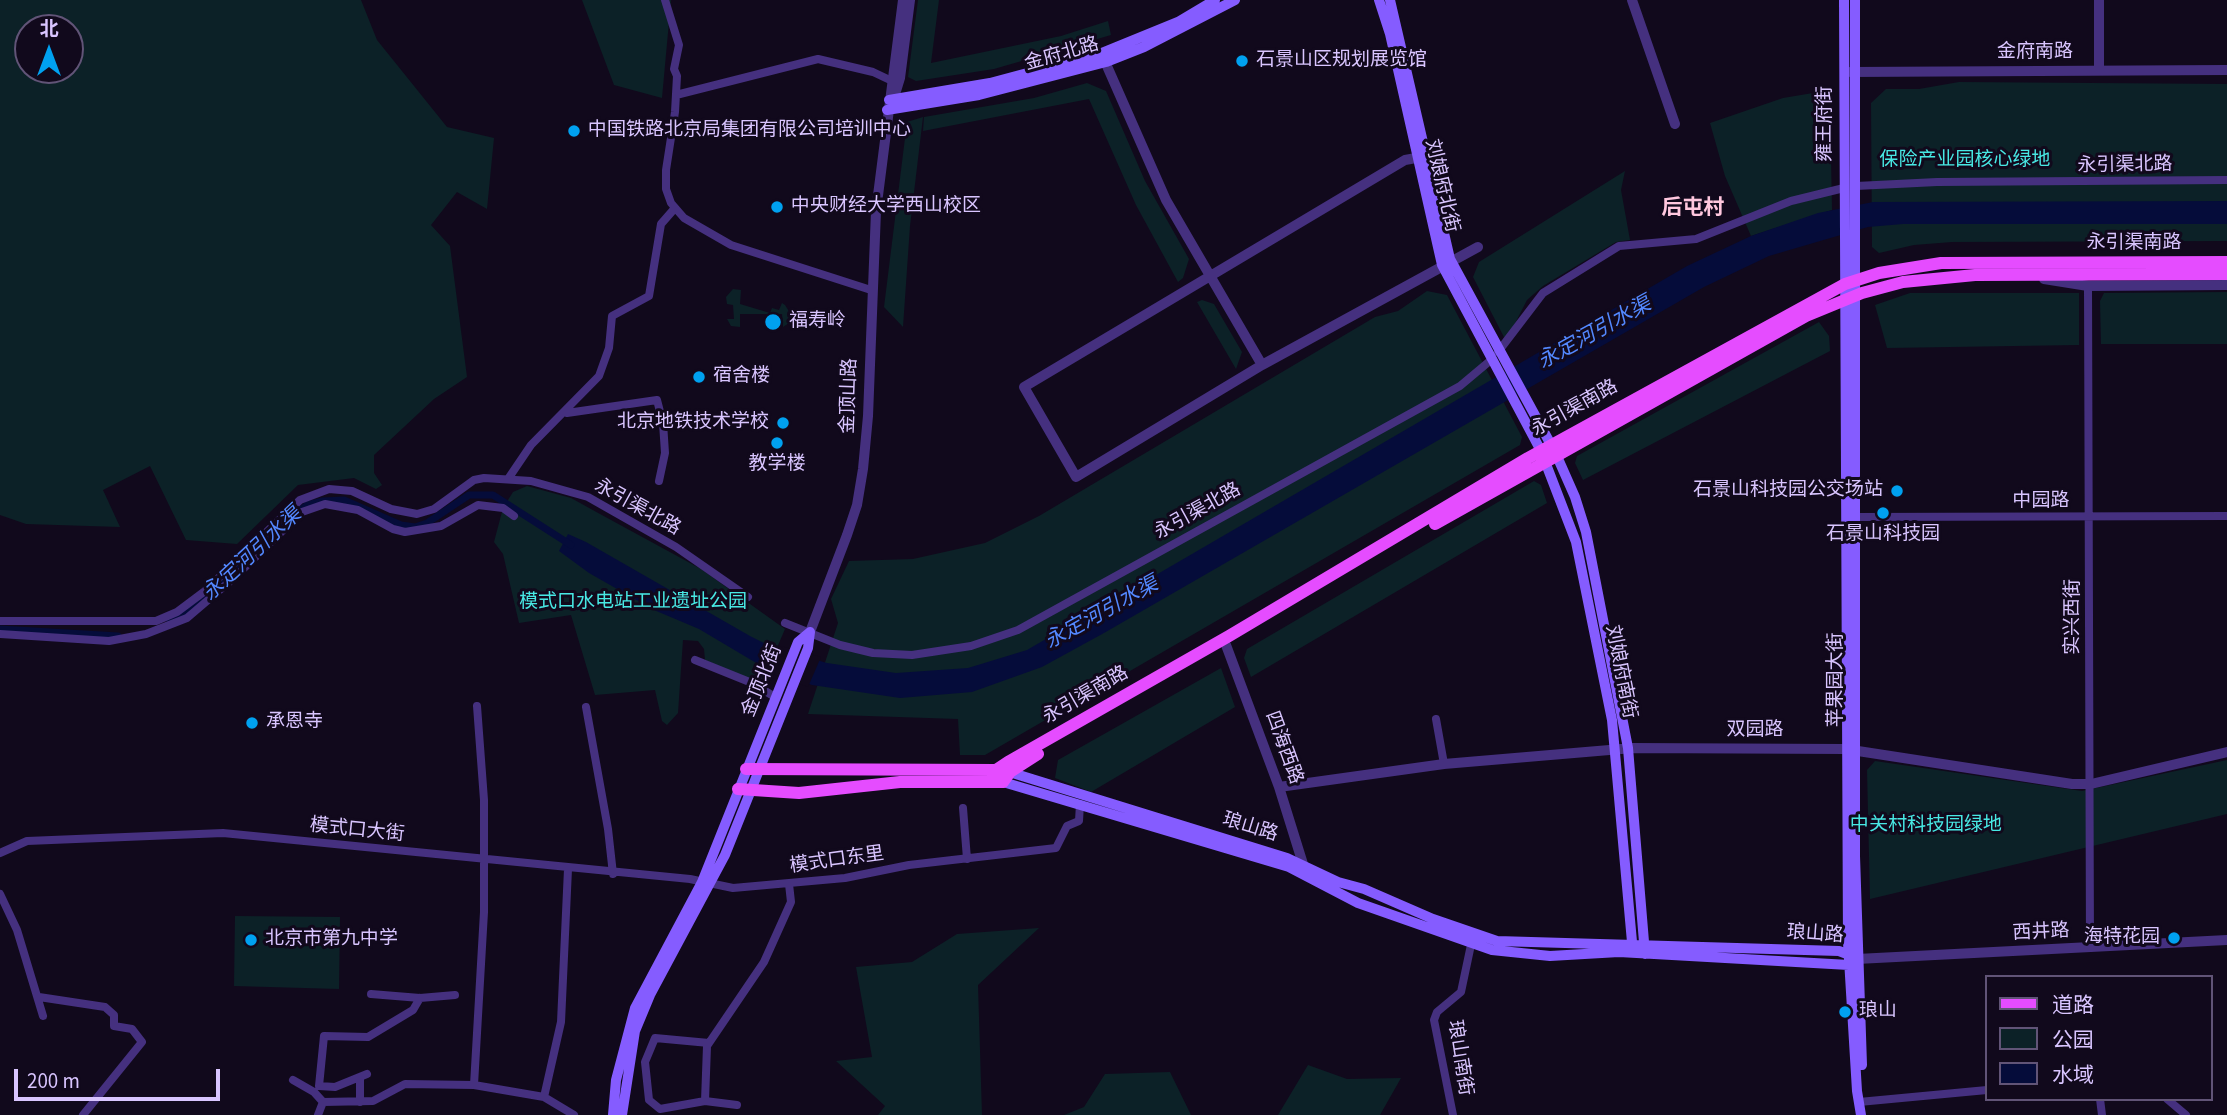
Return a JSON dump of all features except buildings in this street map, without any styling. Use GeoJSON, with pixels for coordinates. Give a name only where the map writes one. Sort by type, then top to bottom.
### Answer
{"type":"FeatureCollection","features":[{"type":"Feature","properties":{"kind":"main road","name":"金府北路"},"geometry":{"type":"LineString","coordinates":[[1104,58],[1178,22],[1215,0]]}},
{"type":"Feature","properties":{"kind":"main road","name":"金府北路"},"geometry":{"type":"LineString","coordinates":[[890,103],[1104,58],[1144,47],[1235,0]]}},
{"type":"Feature","properties":{"kind":"main road","name":"刘娘府北街"},"geometry":{"type":"LineString","coordinates":[[1379,0],[1390,34],[1416,158],[1446,262],[1497,362],[1548,453]]}},
{"type":"Feature","properties":{"kind":"main road","name":"刘娘府北街"},"geometry":{"type":"LineString","coordinates":[[1390,0],[1446,262]]}},
{"type":"Feature","properties":{"kind":"main road","name":"雍王府街"},"geometry":{"type":"LineString","coordinates":[[1844,0],[1844,190],[1850,248]]}},
{"type":"Feature","properties":{"kind":"main road","name":"雍王府街"},"geometry":{"type":"LineString","coordinates":[[1850,248],[1856,188],[1855,0]]}},
{"type":"Feature","properties":{"kind":"main road","name":"苹果园大街"},"geometry":{"type":"LineString","coordinates":[[1850,248],[1852,959],[1861,1115]]}},
{"type":"Feature","properties":{"kind":"main road","name":"永引渠南路"},"geometry":{"type":"LineString","coordinates":[[752,770],[996,769],[1850,282],[1904,268],[1941,263],[2227,262]]}},
{"type":"Feature","properties":{"kind":"main road","name":"永引渠南路"},"geometry":{"type":"LineString","coordinates":[[1007,777],[1548,453],[1806,316],[1850,297],[1903,282],[1938,278],[2227,274]]}},
{"type":"Feature","properties":{"kind":"main road","name":"苹果园大街"},"geometry":{"type":"LineString","coordinates":[[1850,326],[1855,517],[1850,750]]}},
{"type":"Feature","properties":{"kind":"main road","name":"刘娘府南街"},"geometry":{"type":"LineString","coordinates":[[1548,453],[1575,498],[1586,532],[1628,748],[1639,949]]}},
{"type":"Feature","properties":{"kind":"main road","name":"刘娘府南街"},"geometry":{"type":"LineString","coordinates":[[1548,453],[1576,542],[1615,749],[1639,949]]}},
{"type":"Feature","properties":{"kind":"main road","name":"金顶北街"},"geometry":{"type":"LineString","coordinates":[[621,1115],[635,1031],[650,995],[707,883],[810,632]]}},
{"type":"Feature","properties":{"kind":"main road","name":"金顶北街"},"geometry":{"type":"LineString","coordinates":[[752,770],[775,697],[785,688]]}},
{"type":"Feature","properties":{"kind":"main road"},"geometry":{"type":"LineString","coordinates":[[996,769],[1007,777]]}},
{"type":"Feature","properties":{"kind":"main road"},"geometry":{"type":"LineString","coordinates":[[743,791],[822,793],[900,782],[1007,777]]}},
{"type":"Feature","properties":{"kind":"main road","name":"琅山路"},"geometry":{"type":"LineString","coordinates":[[1007,777],[1080,804],[1289,867],[1358,903],[1473,939],[1526,944],[1852,959]]}},
{"type":"Feature","properties":{"kind":"main road","name":"琅山路"},"geometry":{"type":"LineString","coordinates":[[1007,777],[1303,864],[1338,883],[1364,889],[1473,939]]}},
{"type":"Feature","properties":{"kind":"main road","name":"金顶北街"},"geometry":{"type":"LineString","coordinates":[[613,1115],[616,1080],[635,1008],[707,883]]}},
{"type":"Feature","properties":{"kind":"main road","name":"苹果园大街"},"geometry":{"type":"LineString","coordinates":[[1862,1101],[1867,1115]]}},
{"type":"Feature","properties":{"kind":"street"},"geometry":{"type":"LineString","coordinates":[[665,0],[678,45],[674,69],[677,76],[676,95],[666,170],[666,189],[675,208],[684,218],[731,245],[871,290]]}},
{"type":"Feature","properties":{"kind":"street","name":"金顶山路"},"geometry":{"type":"LineString","coordinates":[[810,632],[857,505],[867,436],[876,211],[903,0]]}},
{"type":"Feature","properties":{"kind":"street","name":"金顶山路"},"geometry":{"type":"LineString","coordinates":[[890,103],[910,0]]}},
{"type":"Feature","properties":{"kind":"street"},"geometry":{"type":"LineString","coordinates":[[1632,0],[1675,124]]}},
{"type":"Feature","properties":{"kind":"street"},"geometry":{"type":"LineString","coordinates":[[2099,0],[2099,69]]}},
{"type":"Feature","properties":{"kind":"street"},"geometry":{"type":"LineString","coordinates":[[1104,58],[1151,170],[1262,365]]}},
{"type":"Feature","properties":{"kind":"street"},"geometry":{"type":"LineString","coordinates":[[676,95],[818,59],[873,72],[892,81]]}},
{"type":"Feature","properties":{"kind":"street","name":"金府南路"},"geometry":{"type":"LineString","coordinates":[[1843,72],[2227,70]]}},
{"type":"Feature","properties":{"kind":"street"},"geometry":{"type":"LineString","coordinates":[[1416,158],[1405,160],[1024,387],[1076,477],[1262,365],[1446,262],[1478,247]]}},
{"type":"Feature","properties":{"kind":"street","name":"永引渠北路"},"geometry":{"type":"LineString","coordinates":[[1856,188],[1937,182],[2227,180]]}},
{"type":"Feature","properties":{"kind":"street","name":"永引渠北路"},"geometry":{"type":"LineString","coordinates":[[785,623],[841,645],[873,653],[912,655],[971,646],[1018,629],[1460,386],[1497,362],[1543,293],[1619,246],[1669,244],[1696,239],[1791,201],[1844,190]]}},
{"type":"Feature","properties":{"kind":"street"},"geometry":{"type":"LineString","coordinates":[[508,479],[531,445],[564,414],[603,368],[609,348],[612,316],[649,296],[661,224],[675,208]]}},
{"type":"Feature","properties":{"kind":"street"},"geometry":{"type":"LineString","coordinates":[[2027,275],[2088,286],[2227,285]]}},
{"type":"Feature","properties":{"kind":"street","name":"实兴西街"},"geometry":{"type":"LineString","coordinates":[[2088,286],[2090,948]]}},
{"type":"Feature","properties":{"kind":"street"},"geometry":{"type":"LineString","coordinates":[[564,414],[657,400],[663,423],[665,453],[659,481]]}},
{"type":"Feature","properties":{"kind":"street","name":"永引渠北路"},"geometry":{"type":"LineString","coordinates":[[0,621],[156,621],[177,612],[205,592],[300,500],[329,489],[352,491],[391,509],[417,514],[434,509],[474,480],[531,481],[588,498],[676,547],[748,597]]}},
{"type":"Feature","properties":{"kind":"street"},"geometry":{"type":"LineString","coordinates":[[0,634],[109,641],[156,630],[187,618],[302,512],[325,504],[358,510],[393,529],[405,531],[441,526],[478,505],[503,508],[514,516]]}},
{"type":"Feature","properties":{"kind":"street","name":"中园路"},"geometry":{"type":"LineString","coordinates":[[1855,517],[2227,516]]}},
{"type":"Feature","properties":{"kind":"street","name":"四海西路"},"geometry":{"type":"LineString","coordinates":[[1226,645],[1279,787],[1303,864]]}},
{"type":"Feature","properties":{"kind":"street"},"geometry":{"type":"LineString","coordinates":[[695,660],[752,683],[775,697]]}},
{"type":"Feature","properties":{"kind":"street"},"geometry":{"type":"LineString","coordinates":[[474,1085],[484,861],[484,800],[477,706]]}},
{"type":"Feature","properties":{"kind":"street"},"geometry":{"type":"LineString","coordinates":[[586,707],[613,874]]}},
{"type":"Feature","properties":{"kind":"street"},"geometry":{"type":"LineString","coordinates":[[1436,719],[1444,764]]}},
{"type":"Feature","properties":{"kind":"street","name":"双园路"},"geometry":{"type":"LineString","coordinates":[[1279,787],[1444,764],[1628,748],[1850,750],[2091,784],[2227,752]]}},
{"type":"Feature","properties":{"kind":"street","name":"模式口东里"},"geometry":{"type":"LineString","coordinates":[[707,883],[733,888],[789,884],[1056,848],[1067,826],[1079,821],[1080,804]]}},
{"type":"Feature","properties":{"kind":"street"},"geometry":{"type":"LineString","coordinates":[[963,808],[967,859]]}},
{"type":"Feature","properties":{"kind":"street","name":"模式口大街"},"geometry":{"type":"LineString","coordinates":[[0,853],[27,841],[223,833],[707,883]]}},
{"type":"Feature","properties":{"kind":"street"},"geometry":{"type":"LineString","coordinates":[[544,1097],[561,1022],[568,869]]}},
{"type":"Feature","properties":{"kind":"street"},"geometry":{"type":"LineString","coordinates":[[705,1101],[709,1043],[764,962],[791,902],[789,884]]}},
{"type":"Feature","properties":{"kind":"street"},"geometry":{"type":"LineString","coordinates":[[0,894],[17,930],[43,1016]]}},
{"type":"Feature","properties":{"kind":"street","name":"琅山南街"},"geometry":{"type":"LineString","coordinates":[[1453,1115],[1434,1020],[1437,1013],[1461,992],[1473,939]]}},
{"type":"Feature","properties":{"kind":"street","name":"西井路"},"geometry":{"type":"LineString","coordinates":[[1852,959],[2227,940]]}},
{"type":"Feature","properties":{"kind":"street"},"geometry":{"type":"LineString","coordinates":[[371,994],[421,998],[455,995]]}},
{"type":"Feature","properties":{"kind":"street"},"geometry":{"type":"LineString","coordinates":[[38,997],[105,1007],[114,1015],[114,1026],[132,1029],[142,1042],[83,1115]]}},
{"type":"Feature","properties":{"kind":"street"},"geometry":{"type":"LineString","coordinates":[[360,1102],[364,1075],[335,1087],[320,1086],[324,1036],[368,1037],[413,1010],[421,998]]}},
{"type":"Feature","properties":{"kind":"street"},"geometry":{"type":"LineString","coordinates":[[709,1043],[655,1038],[645,1062],[649,1100],[660,1110],[705,1101],[737,1105]]}},
{"type":"Feature","properties":{"kind":"street"},"geometry":{"type":"LineString","coordinates":[[293,1080],[314,1092],[323,1102],[373,1101],[405,1084],[474,1085],[544,1097],[574,1115]]}},
{"type":"Feature","properties":{"kind":"street"},"geometry":{"type":"LineString","coordinates":[[1862,1101],[1986,1090]]}},
{"type":"Feature","properties":{"kind":"street"},"geometry":{"type":"LineString","coordinates":[[2168,1101],[2186,1115]]}},
{"type":"Feature","properties":{"kind":"street"},"geometry":{"type":"LineString","coordinates":[[318,1115],[323,1102]]}},
{"type":"Feature","properties":{"kind":"green space"},"geometry":{"type":"Polygon","coordinates":[[[0,0],[361,0],[377,40],[447,127],[494,138],[487,209],[457,192],[431,225],[450,246],[467,377],[434,399],[374,455],[374,473],[382,485],[376,489],[354,478],[298,485],[237,544],[186,540],[150,466],[103,490],[120,527],[26,524],[0,515],[0,0]]]}},
{"type":"Feature","properties":{"kind":"green space"},"geometry":{"type":"Polygon","coordinates":[[[582,0],[671,0],[662,98],[614,85],[582,0]]]}},
{"type":"Feature","properties":{"kind":"green space"},"geometry":{"type":"Polygon","coordinates":[[[918,0],[939,0],[931,63],[1061,36],[1108,21],[1111,35],[994,69],[916,81],[908,77],[918,0]]]}},
{"type":"Feature","properties":{"kind":"green space","name":"保险产业园核心绿地"},"geometry":{"type":"Polygon","coordinates":[[[1959,82],[2227,84],[2227,241],[1952,242],[1914,245],[1879,253],[1872,247],[1871,103],[1886,89],[1919,89],[1959,82]]]}},
{"type":"Feature","properties":{"kind":"green space"},"geometry":{"type":"Polygon","coordinates":[[[1087,83],[1106,91],[1145,181],[1189,259],[1183,278],[1178,282],[1136,205],[1089,99],[923,131],[924,117],[1034,98],[1087,83]]]}},
{"type":"Feature","properties":{"kind":"green space"},"geometry":{"type":"Polygon","coordinates":[[[1819,92],[1830,104],[1832,210],[1751,236],[1725,176],[1710,123],[1783,98],[1819,92]]]}},
{"type":"Feature","properties":{"kind":"green space"},"geometry":{"type":"Polygon","coordinates":[[[923,117],[910,226],[903,327],[884,307],[907,122],[923,117]]]}},
{"type":"Feature","properties":{"kind":"green space"},"geometry":{"type":"Polygon","coordinates":[[[1625,171],[1621,190],[1630,240],[1616,242],[1543,286],[1527,300],[1506,341],[1473,277],[1479,262],[1625,171]]]}},
{"type":"Feature","properties":{"kind":"green space"},"geometry":{"type":"Polygon","coordinates":[[[733,289],[741,290],[740,304],[770,313],[772,308],[779,310],[782,303],[790,313],[789,323],[783,327],[782,314],[740,314],[740,327],[731,326],[727,319],[734,319],[733,305],[727,304],[726,297],[733,289]]]}},
{"type":"Feature","properties":{"kind":"green space"},"geometry":{"type":"Polygon","coordinates":[[[1427,291],[1447,295],[1522,437],[1520,445],[985,755],[960,755],[958,719],[808,714],[838,623],[831,599],[849,561],[913,559],[985,543],[1039,516],[1375,317],[1398,311],[1427,291]]]}},
{"type":"Feature","properties":{"kind":"green space"},"geometry":{"type":"Polygon","coordinates":[[[2227,292],[2227,344],[2101,344],[2100,301],[2104,293],[2227,292]]]}},
{"type":"Feature","properties":{"kind":"green space"},"geometry":{"type":"Polygon","coordinates":[[[1910,293],[2079,293],[2079,345],[1887,348],[1875,305],[1910,293]]]}},
{"type":"Feature","properties":{"kind":"green space"},"geometry":{"type":"Polygon","coordinates":[[[1202,300],[1214,304],[1242,352],[1236,369],[1197,302],[1202,300]]]}},
{"type":"Feature","properties":{"kind":"green space"},"geometry":{"type":"Polygon","coordinates":[[[1819,322],[1829,336],[1830,351],[1583,480],[1575,463],[1577,456],[1819,322]]]}},
{"type":"Feature","properties":{"kind":"green space"},"geometry":{"type":"Polygon","coordinates":[[[1534,481],[1541,485],[1547,503],[1251,677],[1244,658],[1247,649],[1534,481]]]}},
{"type":"Feature","properties":{"kind":"green space","name":"模式口水电站工业遗址公园"},"geometry":{"type":"Polygon","coordinates":[[[527,486],[571,498],[701,569],[785,629],[761,685],[705,660],[704,649],[698,641],[683,640],[678,713],[667,725],[662,721],[655,690],[595,695],[571,615],[519,623],[503,554],[494,542],[503,508],[513,492],[527,486]]]}},
{"type":"Feature","properties":{"kind":"green space"},"geometry":{"type":"Polygon","coordinates":[[[1221,668],[1235,707],[1091,792],[1055,778],[1058,760],[1221,668]]]}},
{"type":"Feature","properties":{"kind":"green space","name":"中关村科技园绿地"},"geometry":{"type":"Polygon","coordinates":[[[2227,760],[2227,814],[1870,899],[1867,770],[1875,761],[2082,791],[2227,760]]]}},
{"type":"Feature","properties":{"kind":"green space"},"geometry":{"type":"Polygon","coordinates":[[[235,916],[340,917],[339,989],[234,986],[235,916]]]}},
{"type":"Feature","properties":{"kind":"green space"},"geometry":{"type":"Polygon","coordinates":[[[1039,928],[978,985],[982,1115],[878,1115],[885,1106],[836,1061],[872,1057],[856,967],[912,962],[957,934],[1039,928]]]}},
{"type":"Feature","properties":{"kind":"green space"},"geometry":{"type":"Polygon","coordinates":[[[1308,1065],[1347,1079],[1401,1078],[1380,1115],[1278,1115],[1308,1065]]]}},
{"type":"Feature","properties":{"kind":"green space"},"geometry":{"type":"Polygon","coordinates":[[[1170,1072],[1191,1115],[1064,1115],[1084,1107],[1105,1074],[1170,1072]]]}},
{"type":"Feature","properties":{"kind":"water"},"geometry":{"type":"Polygon","coordinates":[[[2227,201],[2227,224],[1903,224],[1868,227],[1769,256],[1704,287],[1042,667],[972,692],[900,698],[812,685],[763,667],[699,629],[654,610],[589,573],[559,551],[568,534],[772,647],[827,663],[896,673],[968,668],[1027,650],[1687,266],[1751,236],[1818,213],[1873,202],[2227,201]]]}},
{"type":"Feature","properties":{"kind":"pier"},"geometry":{"type":"Polygon","coordinates":[[[781,646],[821,657],[808,687],[770,673],[781,646]]]}},
{"type":"Feature","properties":{"kind":"waterway","name":"永定河引水渠"},"geometry":{"type":"LineString","coordinates":[[170,621],[198,605],[277,527],[307,505],[323,501],[344,500],[401,525],[415,527],[427,523],[469,495],[493,495],[571,545]]}},
{"type":"Feature","properties":{"kind":"waterway","name":"永定河引水渠"},"geometry":{"type":"LineString","coordinates":[[0,629],[118,636]]}},
{"type":"Feature","properties":{"kind":"place","name":"石景山区规划展览馆"},"geometry":{"type":"Point","coordinates":[1242,61]}},
{"type":"Feature","properties":{"kind":"place","name":"中国铁路北京局集团有限公司培训中心"},"geometry":{"type":"Point","coordinates":[574,131]}},
{"type":"Feature","properties":{"kind":"place","name":"中央财经大学西山校区"},"geometry":{"type":"Point","coordinates":[777,207]}},
{"type":"Feature","properties":{"kind":"place","name":"福寿岭"},"geometry":{"type":"Point","coordinates":[773,322]}},
{"type":"Feature","properties":{"kind":"place","name":"宿舍楼"},"geometry":{"type":"Point","coordinates":[699,377]}},
{"type":"Feature","properties":{"kind":"place","name":"北京地铁技术学校"},"geometry":{"type":"Point","coordinates":[783,423]}},
{"type":"Feature","properties":{"kind":"place","name":"教学楼"},"geometry":{"type":"Point","coordinates":[777,443]}},
{"type":"Feature","properties":{"kind":"place","name":"石景山科技园公交场站"},"geometry":{"type":"Point","coordinates":[1897,491]}},
{"type":"Feature","properties":{"kind":"place","name":"石景山科技园"},"geometry":{"type":"Point","coordinates":[1883,513]}},
{"type":"Feature","properties":{"kind":"place","name":"承恩寺"},"geometry":{"type":"Point","coordinates":[252,723]}},
{"type":"Feature","properties":{"kind":"place","name":"海特花园"},"geometry":{"type":"Point","coordinates":[2174,938]}},
{"type":"Feature","properties":{"kind":"place","name":"北京市第九中学"},"geometry":{"type":"Point","coordinates":[251,940]}},
{"type":"Feature","properties":{"kind":"place","name":"琅山"},"geometry":{"type":"Point","coordinates":[1845,1012]}},
{"type":"Feature","properties":{"kind":"district","name":"后屯村"},"geometry":{"type":"Point","coordinates":[1693,209]}}]}
